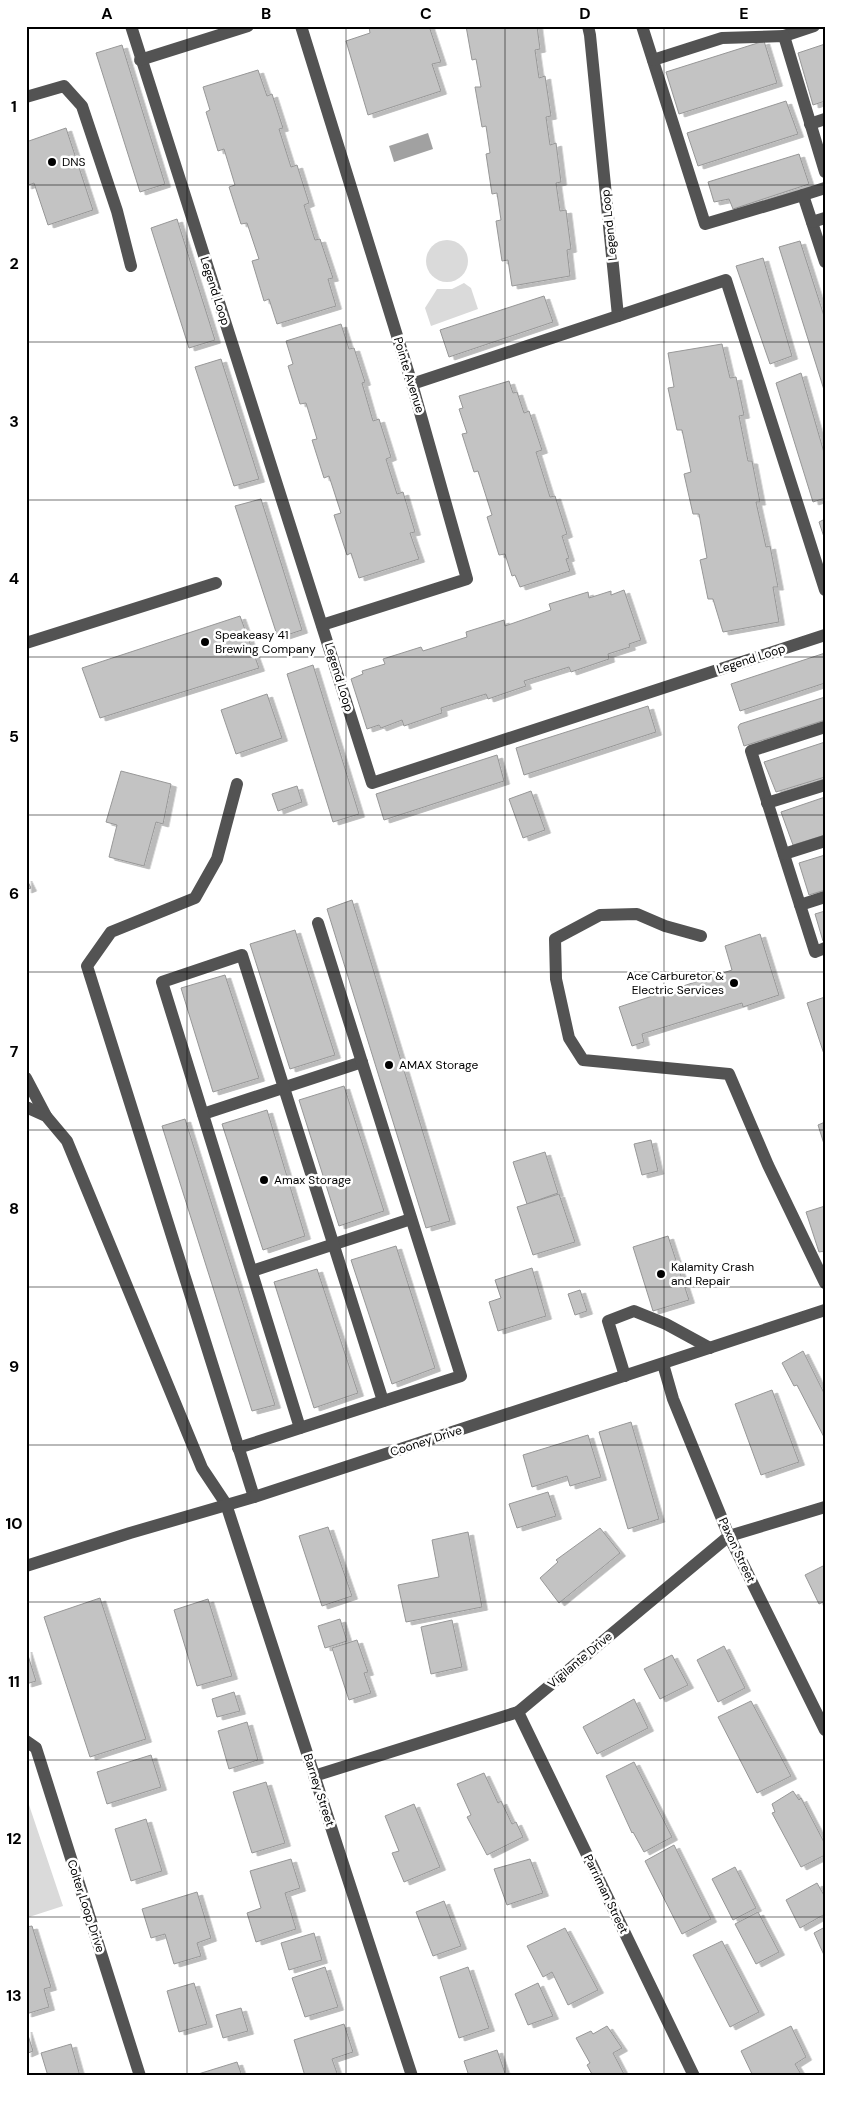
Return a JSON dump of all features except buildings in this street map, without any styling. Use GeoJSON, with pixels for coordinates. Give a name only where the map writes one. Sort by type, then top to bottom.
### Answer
{"type":"FeatureCollection","features":[{"type":"Feature","properties":{"kind":"street","name":"Legend Loop"},"geometry":{"type":"LineString","coordinates":[[130,26],[372,783],[825,635]]}},
{"type":"Feature","properties":{"kind":"street"},"geometry":{"type":"LineString","coordinates":[[140,60],[248,26]]}},
{"type":"Feature","properties":{"kind":"street","name":"Pointe Avenue"},"geometry":{"type":"LineString","coordinates":[[301,26],[412,384],[467,579],[322,625]]}},
{"type":"Feature","properties":{"kind":"street","name":"Legend Loop"},"geometry":{"type":"LineString","coordinates":[[588,26],[618,316]]}},
{"type":"Feature","properties":{"kind":"street"},"geometry":{"type":"LineString","coordinates":[[642,26],[705,224],[825,188]]}},
{"type":"Feature","properties":{"kind":"street"},"geometry":{"type":"LineString","coordinates":[[653,60],[722,38],[784,36],[814,26]]}},
{"type":"Feature","properties":{"kind":"street"},"geometry":{"type":"LineString","coordinates":[[784,36],[825,172]]}},
{"type":"Feature","properties":{"kind":"street"},"geometry":{"type":"LineString","coordinates":[[26,97],[64,86],[82,106],[117,211],[131,266]]}},
{"type":"Feature","properties":{"kind":"street"},"geometry":{"type":"LineString","coordinates":[[810,124],[825,119]]}},
{"type":"Feature","properties":{"kind":"street"},"geometry":{"type":"LineString","coordinates":[[803,195],[825,262]]}},
{"type":"Feature","properties":{"kind":"street"},"geometry":{"type":"LineString","coordinates":[[812,222],[825,218]]}},
{"type":"Feature","properties":{"kind":"street"},"geometry":{"type":"LineString","coordinates":[[412,384],[726,280],[825,590]]}},
{"type":"Feature","properties":{"kind":"street"},"geometry":{"type":"LineString","coordinates":[[26,643],[216,583]]}},
{"type":"Feature","properties":{"kind":"street"},"geometry":{"type":"LineString","coordinates":[[825,727],[751,751],[815,952],[825,948]]}},
{"type":"Feature","properties":{"kind":"street"},"geometry":{"type":"LineString","coordinates":[[237,784],[217,858],[195,898],[110,932],[87,966],[254,1497]]}},
{"type":"Feature","properties":{"kind":"street"},"geometry":{"type":"LineString","coordinates":[[767,803],[825,784]]}},
{"type":"Feature","properties":{"kind":"street"},"geometry":{"type":"LineString","coordinates":[[784,854],[825,841]]}},
{"type":"Feature","properties":{"kind":"street"},"geometry":{"type":"LineString","coordinates":[[800,905],[825,897]]}},
{"type":"Feature","properties":{"kind":"street"},"geometry":{"type":"LineString","coordinates":[[701,936],[665,926],[637,914],[600,915],[555,940],[556,979],[569,1038],[583,1060],[728,1074],[768,1165],[825,1283]]}},
{"type":"Feature","properties":{"kind":"street"},"geometry":{"type":"LineString","coordinates":[[238,1448],[461,1376],[318,924]]}},
{"type":"Feature","properties":{"kind":"street"},"geometry":{"type":"LineString","coordinates":[[300,1428],[162,982],[242,955],[383,1401]]}},
{"type":"Feature","properties":{"kind":"street"},"geometry":{"type":"LineString","coordinates":[[203,1114],[362,1062]]}},
{"type":"Feature","properties":{"kind":"street"},"geometry":{"type":"LineString","coordinates":[[26,1078],[46,1116]]}},
{"type":"Feature","properties":{"kind":"street"},"geometry":{"type":"LineString","coordinates":[[26,1107],[46,1116]]}},
{"type":"Feature","properties":{"kind":"street","name":"Barney Street"},"geometry":{"type":"LineString","coordinates":[[46,1116],[66,1140],[202,1468],[226,1504],[412,2076]]}},
{"type":"Feature","properties":{"kind":"street"},"geometry":{"type":"LineString","coordinates":[[252,1271],[411,1219]]}},
{"type":"Feature","properties":{"kind":"street"},"geometry":{"type":"LineString","coordinates":[[625,1376],[608,1320],[634,1310],[666,1324],[710,1348]]}},
{"type":"Feature","properties":{"kind":"street","name":"Cooney Drive"},"geometry":{"type":"LineString","coordinates":[[26,1566],[254,1497],[825,1310]]}},
{"type":"Feature","properties":{"kind":"street","name":"Paxon Street"},"geometry":{"type":"LineString","coordinates":[[663,1364],[672,1399],[729,1536],[825,1730]]}},
{"type":"Feature","properties":{"kind":"street","name":"Vigilante Drive"},"geometry":{"type":"LineString","coordinates":[[314,1776],[518,1712],[729,1536],[825,1507]]}},
{"type":"Feature","properties":{"kind":"street","name":"Parriman Street"},"geometry":{"type":"LineString","coordinates":[[518,1712],[694,2076]]}},
{"type":"Feature","properties":{"kind":"street","name":"Colter Loop Drive"},"geometry":{"type":"LineString","coordinates":[[26,1741],[36,1748],[140,2076]]}},
{"type":"Feature","properties":{"kind":"shaded area"},"geometry":{"type":"Polygon","coordinates":[[[428,133],[433,149],[394,162],[389,146],[428,133]]]}},
{"type":"Feature","properties":{"kind":"shaded area"},"geometry":{"type":"Polygon","coordinates":[[[451,240],[459,243],[465,249],[468,261],[465,273],[459,279],[443,282],[435,279],[429,273],[426,257],[429,249],[435,243],[451,240]]]}},
{"type":"Feature","properties":{"kind":"shaded area"},"geometry":{"type":"Polygon","coordinates":[[[464,283],[471,288],[478,309],[431,326],[425,308],[437,289],[452,289],[464,283]]]}},
{"type":"Feature","properties":{"kind":"shaded area"},"geometry":{"type":"Polygon","coordinates":[[[26,1796],[63,1906],[26,1918],[26,1796]]]}},
{"type":"Feature","properties":{"kind":"place","name":"DNS"},"geometry":{"type":"Point","coordinates":[52,162]}},
{"type":"Feature","properties":{"kind":"place","name":"Speakeasy 41 Brewing Company"},"geometry":{"type":"Point","coordinates":[205,642]}},
{"type":"Feature","properties":{"kind":"place","name":"Ace Carburetor & Electric Services"},"geometry":{"type":"Point","coordinates":[734,983]}},
{"type":"Feature","properties":{"kind":"place","name":"AMAX Storage"},"geometry":{"type":"Point","coordinates":[389,1065]}},
{"type":"Feature","properties":{"kind":"place","name":"Amax Storage"},"geometry":{"type":"Point","coordinates":[264,1180]}},
{"type":"Feature","properties":{"kind":"place","name":"Kalamity Crash and Repair"},"geometry":{"type":"Point","coordinates":[661,1274]}}]}
